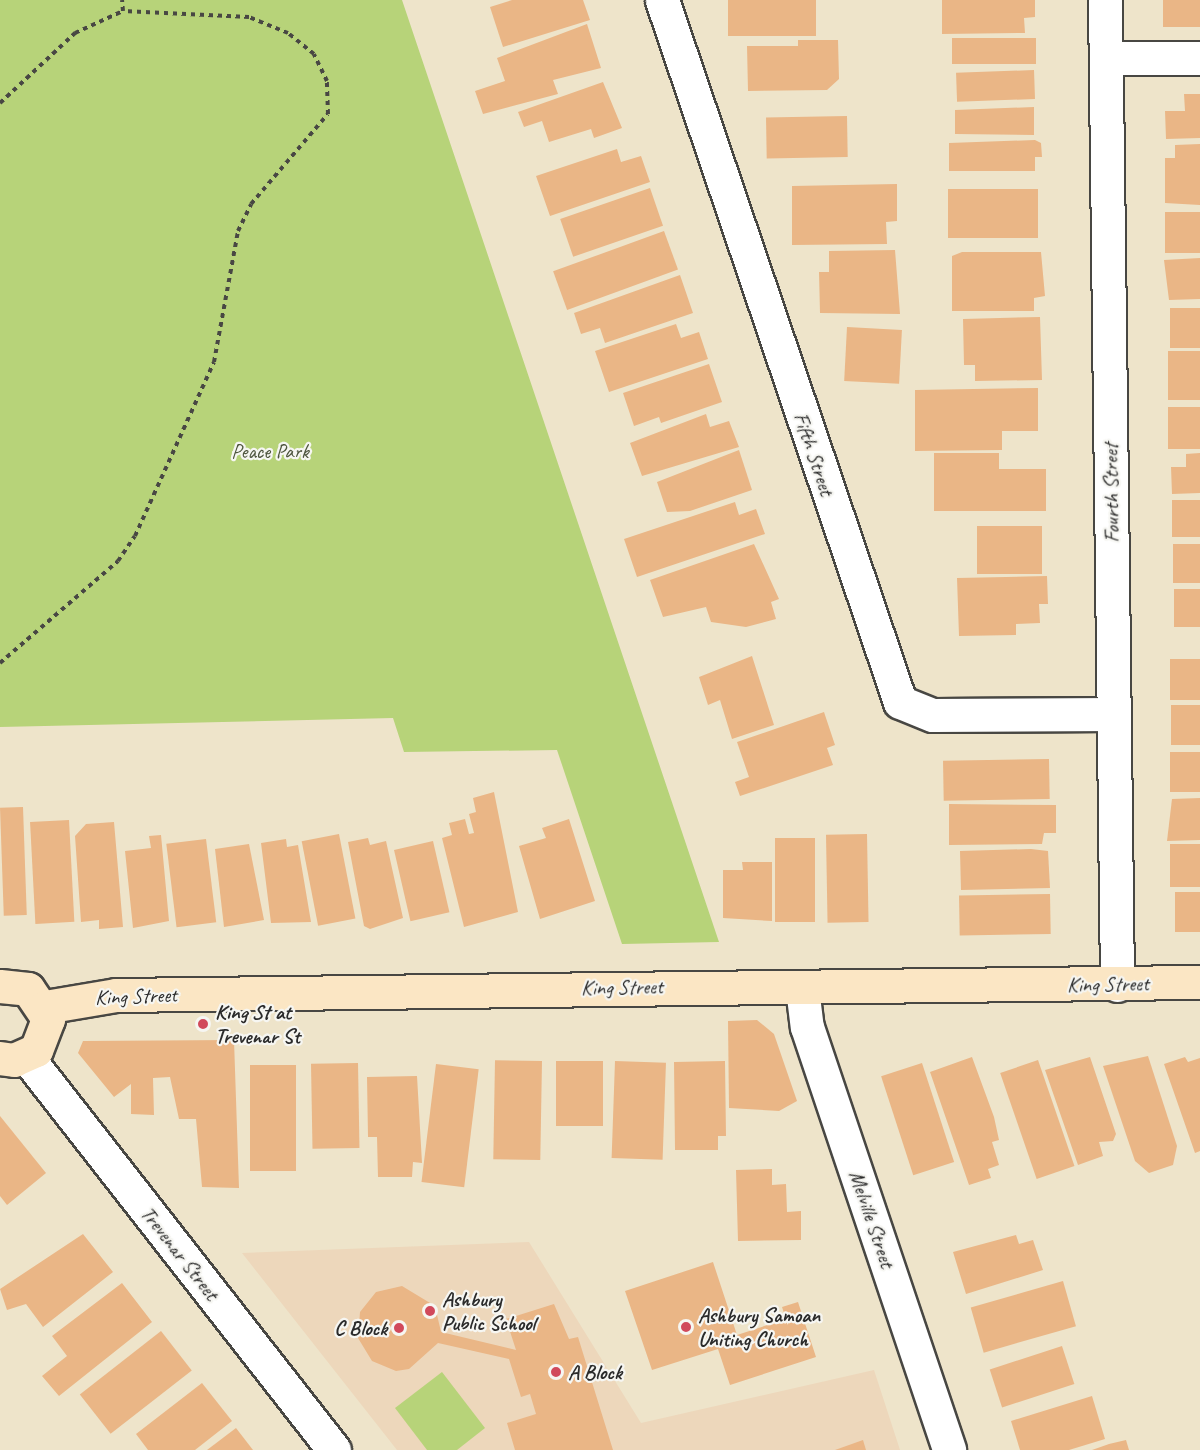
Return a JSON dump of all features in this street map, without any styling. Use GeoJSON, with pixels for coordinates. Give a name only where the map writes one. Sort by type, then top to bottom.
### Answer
{"type":"FeatureCollection","features":[{"type":"Feature","properties":{"kind":"main road","name":"King Street"},"geometry":{"type":"LineString","coordinates":[[45,1007],[116,995],[1117,985],[1200,981]]}},
{"type":"Feature","properties":{"kind":"main road"},"geometry":{"type":"LineString","coordinates":[[0,986],[28,989],[45,1007],[45,1036],[13,1057]]}},
{"type":"Feature","properties":{"kind":"street","name":"Fifth Street"},"geometry":{"type":"LineString","coordinates":[[662,0],[900,702],[933,715],[1114,714]]}},
{"type":"Feature","properties":{"kind":"street","name":"Fourth Street"},"geometry":{"type":"LineString","coordinates":[[1105,0],[1117,985]]}},
{"type":"Feature","properties":{"kind":"street"},"geometry":{"type":"LineString","coordinates":[[1106,58],[1200,58]]}},
{"type":"Feature","properties":{"kind":"street","name":"Melville Street"},"geometry":{"type":"LineString","coordinates":[[802,988],[807,1027],[949,1450]]}},
{"type":"Feature","properties":{"kind":"street","name":"Trevenar Street"},"geometry":{"type":"LineString","coordinates":[[13,1057],[334,1450]]}},
{"type":"Feature","properties":{"kind":"path"},"geometry":{"type":"LineString","coordinates":[[122,0],[123,11]]}},
{"type":"Feature","properties":{"kind":"path"},"geometry":{"type":"LineString","coordinates":[[0,102],[75,33],[123,11],[249,17],[288,33],[314,54],[327,81],[328,114],[251,204],[238,231],[214,362],[135,537],[118,561],[0,663]]}},
{"type":"Feature","properties":{"kind":"shaded area","name":"Ashbury Public School"},"geometry":{"type":"Polygon","coordinates":[[[529,1242],[641,1423],[874,1370],[900,1450],[397,1450],[242,1253],[529,1242]]]}},
{"type":"Feature","properties":{"kind":"green space","name":"Peace Park"},"geometry":{"type":"Polygon","coordinates":[[[0,0],[402,0],[719,942],[622,944],[557,750],[404,752],[393,718],[0,727],[0,0]]]}},
{"type":"Feature","properties":{"kind":"green space"},"geometry":{"type":"Polygon","coordinates":[[[442,1372],[485,1428],[457,1450],[427,1450],[395,1408],[442,1372]]]}},
{"type":"Feature","properties":{"kind":"building"},"geometry":{"type":"Polygon","coordinates":[[[512,0],[583,0],[590,20],[503,47],[490,7],[512,0]]]}},
{"type":"Feature","properties":{"kind":"building"},"geometry":{"type":"Polygon","coordinates":[[[728,0],[816,0],[816,36],[728,36],[728,0]]]}},
{"type":"Feature","properties":{"kind":"building"},"geometry":{"type":"Polygon","coordinates":[[[942,0],[1035,0],[1035,17],[1024,18],[1025,33],[942,34],[942,0]]]}},
{"type":"Feature","properties":{"kind":"building"},"geometry":{"type":"Polygon","coordinates":[[[1163,0],[1200,0],[1200,27],[1163,27],[1163,0]]]}},
{"type":"Feature","properties":{"kind":"building"},"geometry":{"type":"Polygon","coordinates":[[[587,24],[601,68],[553,80],[558,94],[483,114],[475,91],[505,81],[497,58],[587,24]]]}},
{"type":"Feature","properties":{"kind":"building"},"geometry":{"type":"Polygon","coordinates":[[[952,38],[1036,38],[1036,64],[952,64],[952,38]]]}},
{"type":"Feature","properties":{"kind":"building"},"geometry":{"type":"Polygon","coordinates":[[[798,40],[838,40],[839,79],[827,90],[748,91],[747,46],[798,46],[798,40]]]}},
{"type":"Feature","properties":{"kind":"building"},"geometry":{"type":"Polygon","coordinates":[[[1034,70],[1035,99],[957,102],[956,73],[1034,70]]]}},
{"type":"Feature","properties":{"kind":"building"},"geometry":{"type":"Polygon","coordinates":[[[603,82],[622,128],[594,138],[591,129],[549,142],[542,121],[524,127],[518,112],[603,82]]]}},
{"type":"Feature","properties":{"kind":"building"},"geometry":{"type":"Polygon","coordinates":[[[1184,94],[1200,94],[1200,138],[1166,139],[1165,111],[1185,111],[1184,94]]]}},
{"type":"Feature","properties":{"kind":"building"},"geometry":{"type":"Polygon","coordinates":[[[1034,107],[1034,135],[955,134],[955,110],[1034,107]]]}},
{"type":"Feature","properties":{"kind":"building"},"geometry":{"type":"Polygon","coordinates":[[[847,116],[848,157],[767,158],[766,117],[847,116]]]}},
{"type":"Feature","properties":{"kind":"building"},"geometry":{"type":"Polygon","coordinates":[[[1035,140],[1041,143],[1042,157],[1035,157],[1035,171],[949,171],[949,143],[1035,140]]]}},
{"type":"Feature","properties":{"kind":"building"},"geometry":{"type":"Polygon","coordinates":[[[1200,144],[1200,205],[1165,203],[1165,158],[1175,158],[1175,145],[1200,144]]]}},
{"type":"Feature","properties":{"kind":"building"},"geometry":{"type":"Polygon","coordinates":[[[617,149],[621,162],[641,156],[650,182],[550,216],[536,176],[617,149]]]}},
{"type":"Feature","properties":{"kind":"building"},"geometry":{"type":"Polygon","coordinates":[[[897,184],[897,221],[886,222],[887,244],[792,245],[792,186],[897,184]]]}},
{"type":"Feature","properties":{"kind":"building"},"geometry":{"type":"Polygon","coordinates":[[[650,188],[663,226],[573,257],[560,219],[650,188]]]}},
{"type":"Feature","properties":{"kind":"building"},"geometry":{"type":"Polygon","coordinates":[[[948,189],[1038,189],[1038,238],[948,238],[948,189]]]}},
{"type":"Feature","properties":{"kind":"building"},"geometry":{"type":"Polygon","coordinates":[[[1165,212],[1200,212],[1200,253],[1165,253],[1165,212]]]}},
{"type":"Feature","properties":{"kind":"building"},"geometry":{"type":"Polygon","coordinates":[[[664,231],[678,270],[567,310],[553,271],[664,231]]]}},
{"type":"Feature","properties":{"kind":"building"},"geometry":{"type":"Polygon","coordinates":[[[895,250],[900,314],[820,313],[819,272],[829,272],[829,251],[895,250]]]}},
{"type":"Feature","properties":{"kind":"building"},"geometry":{"type":"Polygon","coordinates":[[[962,252],[1041,252],[1045,296],[1034,298],[1034,311],[952,311],[952,256],[962,252]]]}},
{"type":"Feature","properties":{"kind":"building"},"geometry":{"type":"Polygon","coordinates":[[[1200,258],[1200,299],[1169,300],[1164,260],[1200,258]]]}},
{"type":"Feature","properties":{"kind":"building"},"geometry":{"type":"Polygon","coordinates":[[[680,275],[693,313],[605,343],[600,328],[581,334],[574,313],[680,275]]]}},
{"type":"Feature","properties":{"kind":"building"},"geometry":{"type":"Polygon","coordinates":[[[1170,308],[1200,308],[1200,348],[1170,348],[1170,308]]]}},
{"type":"Feature","properties":{"kind":"building"},"geometry":{"type":"Polygon","coordinates":[[[1040,317],[1042,380],[975,381],[975,365],[964,365],[963,319],[1040,317]]]}},
{"type":"Feature","properties":{"kind":"building"},"geometry":{"type":"Polygon","coordinates":[[[676,324],[681,338],[699,332],[708,359],[609,392],[595,351],[676,324]]]}},
{"type":"Feature","properties":{"kind":"building"},"geometry":{"type":"Polygon","coordinates":[[[847,327],[902,330],[899,384],[844,381],[847,327]]]}},
{"type":"Feature","properties":{"kind":"building"},"geometry":{"type":"Polygon","coordinates":[[[1168,351],[1200,351],[1200,400],[1168,400],[1168,351]]]}},
{"type":"Feature","properties":{"kind":"building"},"geometry":{"type":"Polygon","coordinates":[[[709,364],[722,402],[661,423],[659,417],[634,426],[623,393],[709,364]]]}},
{"type":"Feature","properties":{"kind":"building"},"geometry":{"type":"Polygon","coordinates":[[[1038,388],[1038,431],[1002,431],[1002,450],[915,451],[915,390],[1038,388]]]}},
{"type":"Feature","properties":{"kind":"building"},"geometry":{"type":"Polygon","coordinates":[[[1168,407],[1200,407],[1200,449],[1168,449],[1168,407]]]}},
{"type":"Feature","properties":{"kind":"building"},"geometry":{"type":"Polygon","coordinates":[[[706,414],[710,427],[729,421],[739,447],[642,476],[630,443],[706,414]]]}},
{"type":"Feature","properties":{"kind":"building"},"geometry":{"type":"Polygon","coordinates":[[[739,450],[752,490],[690,511],[667,512],[657,482],[739,450]]]}},
{"type":"Feature","properties":{"kind":"building"},"geometry":{"type":"Polygon","coordinates":[[[934,453],[999,453],[999,469],[1046,469],[1046,511],[934,511],[934,453]]]}},
{"type":"Feature","properties":{"kind":"building"},"geometry":{"type":"Polygon","coordinates":[[[1200,453],[1200,493],[1172,494],[1171,467],[1186,467],[1186,454],[1200,453]]]}},
{"type":"Feature","properties":{"kind":"building"},"geometry":{"type":"Polygon","coordinates":[[[1172,500],[1200,500],[1200,537],[1172,537],[1172,500]]]}},
{"type":"Feature","properties":{"kind":"building"},"geometry":{"type":"Polygon","coordinates":[[[735,502],[739,515],[756,509],[765,534],[637,577],[624,539],[735,502]]]}},
{"type":"Feature","properties":{"kind":"building"},"geometry":{"type":"Polygon","coordinates":[[[977,526],[1042,526],[1042,574],[977,574],[977,526]]]}},
{"type":"Feature","properties":{"kind":"building"},"geometry":{"type":"Polygon","coordinates":[[[754,544],[779,599],[771,602],[776,619],[746,627],[711,622],[706,607],[663,617],[650,580],[754,544]]]}},
{"type":"Feature","properties":{"kind":"building"},"geometry":{"type":"Polygon","coordinates":[[[1173,544],[1200,544],[1200,583],[1173,583],[1173,544]]]}},
{"type":"Feature","properties":{"kind":"building"},"geometry":{"type":"Polygon","coordinates":[[[1047,576],[1048,604],[1039,604],[1040,623],[1016,624],[1016,635],[959,636],[957,578],[1047,576]]]}},
{"type":"Feature","properties":{"kind":"building"},"geometry":{"type":"Polygon","coordinates":[[[1174,589],[1200,589],[1200,627],[1174,627],[1174,589]]]}},
{"type":"Feature","properties":{"kind":"building"},"geometry":{"type":"Polygon","coordinates":[[[752,656],[774,725],[732,739],[720,700],[708,705],[699,677],[752,656]]]}},
{"type":"Feature","properties":{"kind":"building"},"geometry":{"type":"Polygon","coordinates":[[[1170,659],[1200,659],[1200,700],[1170,700],[1170,659]]]}},
{"type":"Feature","properties":{"kind":"building"},"geometry":{"type":"Polygon","coordinates":[[[1171,705],[1200,705],[1200,745],[1171,745],[1171,705]]]}},
{"type":"Feature","properties":{"kind":"building"},"geometry":{"type":"Polygon","coordinates":[[[824,712],[835,745],[827,748],[833,765],[740,796],[735,782],[749,777],[737,742],[824,712]]]}},
{"type":"Feature","properties":{"kind":"building"},"geometry":{"type":"Polygon","coordinates":[[[1170,752],[1200,752],[1200,792],[1170,792],[1170,752]]]}},
{"type":"Feature","properties":{"kind":"building"},"geometry":{"type":"Polygon","coordinates":[[[1049,759],[1050,799],[944,801],[943,761],[1049,759]]]}},
{"type":"Feature","properties":{"kind":"building"},"geometry":{"type":"Polygon","coordinates":[[[494,792],[518,912],[464,927],[442,838],[452,835],[449,823],[465,819],[469,834],[474,833],[469,814],[476,812],[473,798],[494,792]]]}},
{"type":"Feature","properties":{"kind":"building"},"geometry":{"type":"Polygon","coordinates":[[[1200,798],[1200,840],[1167,841],[1172,799],[1200,798]]]}},
{"type":"Feature","properties":{"kind":"building"},"geometry":{"type":"Polygon","coordinates":[[[949,804],[1056,805],[1056,833],[1044,833],[1042,844],[949,845],[949,804]]]}},
{"type":"Feature","properties":{"kind":"building"},"geometry":{"type":"Polygon","coordinates":[[[23,807],[27,915],[4,916],[0,808],[23,807]]]}},
{"type":"Feature","properties":{"kind":"building"},"geometry":{"type":"Polygon","coordinates":[[[569,819],[595,901],[540,919],[519,846],[546,838],[542,828],[569,819]]]}},
{"type":"Feature","properties":{"kind":"building"},"geometry":{"type":"Polygon","coordinates":[[[69,820],[74,922],[35,924],[30,822],[69,820]]]}},
{"type":"Feature","properties":{"kind":"building"},"geometry":{"type":"Polygon","coordinates":[[[114,822],[123,927],[99,929],[99,920],[81,922],[75,836],[86,824],[114,822]]]}},
{"type":"Feature","properties":{"kind":"building"},"geometry":{"type":"Polygon","coordinates":[[[339,834],[355,918],[318,926],[302,841],[339,834]]]}},
{"type":"Feature","properties":{"kind":"building"},"geometry":{"type":"Polygon","coordinates":[[[867,834],[869,922],[828,923],[826,835],[867,834]]]}},
{"type":"Feature","properties":{"kind":"building"},"geometry":{"type":"Polygon","coordinates":[[[161,835],[169,921],[133,928],[125,851],[151,848],[149,836],[161,835]]]}},
{"type":"Feature","properties":{"kind":"building"},"geometry":{"type":"Polygon","coordinates":[[[368,838],[370,845],[386,841],[403,918],[370,929],[364,926],[348,842],[368,838]]]}},
{"type":"Feature","properties":{"kind":"building"},"geometry":{"type":"Polygon","coordinates":[[[775,838],[815,838],[815,922],[775,922],[775,838]]]}},
{"type":"Feature","properties":{"kind":"building"},"geometry":{"type":"Polygon","coordinates":[[[206,839],[216,922],[177,927],[166,844],[206,839]]]}},
{"type":"Feature","properties":{"kind":"building"},"geometry":{"type":"Polygon","coordinates":[[[286,839],[287,847],[298,845],[311,922],[271,923],[261,843],[286,839]]]}},
{"type":"Feature","properties":{"kind":"building"},"geometry":{"type":"Polygon","coordinates":[[[433,841],[449,912],[410,921],[394,850],[433,841]]]}},
{"type":"Feature","properties":{"kind":"building"},"geometry":{"type":"Polygon","coordinates":[[[249,844],[264,920],[224,927],[215,849],[249,844]]]}},
{"type":"Feature","properties":{"kind":"building"},"geometry":{"type":"Polygon","coordinates":[[[1170,844],[1200,844],[1200,887],[1170,887],[1170,844]]]}},
{"type":"Feature","properties":{"kind":"building"},"geometry":{"type":"Polygon","coordinates":[[[1031,849],[1048,851],[1050,888],[961,890],[960,851],[1031,849]]]}},
{"type":"Feature","properties":{"kind":"building"},"geometry":{"type":"Polygon","coordinates":[[[742,862],[772,862],[772,921],[723,918],[723,870],[743,870],[742,862]]]}},
{"type":"Feature","properties":{"kind":"building"},"geometry":{"type":"Polygon","coordinates":[[[1175,892],[1200,892],[1200,932],[1175,932],[1175,892]]]}},
{"type":"Feature","properties":{"kind":"building"},"geometry":{"type":"Polygon","coordinates":[[[1050,894],[1051,934],[960,936],[959,896],[1050,894]]]}},
{"type":"Feature","properties":{"kind":"building"},"geometry":{"type":"Polygon","coordinates":[[[757,1020],[774,1034],[797,1101],[779,1111],[729,1108],[728,1021],[757,1020]]]}},
{"type":"Feature","properties":{"kind":"building"},"geometry":{"type":"Polygon","coordinates":[[[234,1040],[239,1188],[202,1187],[196,1119],[179,1119],[170,1077],[153,1078],[154,1115],[131,1114],[131,1084],[114,1097],[78,1053],[83,1041],[234,1040]]]}},
{"type":"Feature","properties":{"kind":"building"},"geometry":{"type":"Polygon","coordinates":[[[1148,1056],[1177,1146],[1173,1165],[1149,1173],[1135,1161],[1103,1066],[1148,1056]]]}},
{"type":"Feature","properties":{"kind":"building"},"geometry":{"type":"Polygon","coordinates":[[[972,1057],[994,1117],[999,1140],[992,1142],[999,1165],[988,1169],[991,1178],[969,1185],[930,1072],[972,1057]]]}},
{"type":"Feature","properties":{"kind":"building"},"geometry":{"type":"Polygon","coordinates":[[[1090,1057],[1116,1134],[1113,1141],[1099,1142],[1103,1156],[1078,1165],[1045,1070],[1090,1057]]]}},
{"type":"Feature","properties":{"kind":"building"},"geometry":{"type":"Polygon","coordinates":[[[1185,1057],[1188,1062],[1200,1058],[1200,1151],[1195,1153],[1164,1064],[1185,1057]]]}},
{"type":"Feature","properties":{"kind":"building"},"geometry":{"type":"Polygon","coordinates":[[[495,1060],[542,1061],[540,1160],[493,1159],[495,1060]]]}},
{"type":"Feature","properties":{"kind":"building"},"geometry":{"type":"Polygon","coordinates":[[[1038,1060],[1074,1166],[1037,1179],[1000,1073],[1038,1060]]]}},
{"type":"Feature","properties":{"kind":"building"},"geometry":{"type":"Polygon","coordinates":[[[556,1061],[603,1061],[603,1126],[556,1126],[556,1061]]]}},
{"type":"Feature","properties":{"kind":"building"},"geometry":{"type":"Polygon","coordinates":[[[615,1061],[666,1063],[663,1160],[612,1158],[615,1061]]]}},
{"type":"Feature","properties":{"kind":"building"},"geometry":{"type":"Polygon","coordinates":[[[725,1061],[726,1136],[718,1136],[718,1150],[675,1150],[674,1062],[725,1061]]]}},
{"type":"Feature","properties":{"kind":"building"},"geometry":{"type":"Polygon","coordinates":[[[358,1063],[359,1148],[312,1149],[311,1064],[358,1063]]]}},
{"type":"Feature","properties":{"kind":"building"},"geometry":{"type":"Polygon","coordinates":[[[922,1063],[954,1162],[913,1175],[881,1076],[922,1063]]]}},
{"type":"Feature","properties":{"kind":"building"},"geometry":{"type":"Polygon","coordinates":[[[436,1064],[479,1069],[464,1187],[421,1182],[436,1064]]]}},
{"type":"Feature","properties":{"kind":"building"},"geometry":{"type":"Polygon","coordinates":[[[250,1065],[296,1065],[296,1171],[250,1171],[250,1065]]]}},
{"type":"Feature","properties":{"kind":"building"},"geometry":{"type":"Polygon","coordinates":[[[417,1076],[422,1163],[413,1162],[412,1177],[378,1177],[377,1137],[368,1137],[367,1077],[417,1076]]]}},
{"type":"Feature","properties":{"kind":"building"},"geometry":{"type":"Polygon","coordinates":[[[0,1116],[46,1173],[7,1205],[0,1196],[0,1116]]]}},
{"type":"Feature","properties":{"kind":"building"},"geometry":{"type":"Polygon","coordinates":[[[772,1169],[772,1185],[786,1184],[787,1212],[801,1211],[801,1240],[738,1241],[736,1170],[772,1169]]]}},
{"type":"Feature","properties":{"kind":"building"},"geometry":{"type":"Polygon","coordinates":[[[83,1234],[113,1272],[43,1327],[26,1304],[7,1310],[0,1289],[83,1234]]]}},
{"type":"Feature","properties":{"kind":"building"},"geometry":{"type":"Polygon","coordinates":[[[1016,1235],[1019,1244],[1033,1240],[1043,1270],[966,1294],[953,1252],[1016,1235]]]}},
{"type":"Feature","properties":{"kind":"building","name":"Ashbury Samoan Uniting Church"},"geometry":{"type":"Polygon","coordinates":[[[713,1262],[737,1335],[786,1319],[782,1307],[798,1302],[816,1357],[730,1385],[718,1349],[652,1370],[625,1291],[713,1262]]]}},
{"type":"Feature","properties":{"kind":"building"},"geometry":{"type":"Polygon","coordinates":[[[1063,1281],[1076,1326],[984,1353],[971,1307],[1063,1281]]]}},
{"type":"Feature","properties":{"kind":"building"},"geometry":{"type":"Polygon","coordinates":[[[122,1283],[152,1322],[59,1396],[42,1376],[67,1356],[52,1336],[122,1283]]]}},
{"type":"Feature","properties":{"kind":"building","name":"A Block"},"geometry":{"type":"Polygon","coordinates":[[[402,1286],[435,1306],[441,1332],[516,1350],[506,1319],[554,1304],[569,1339],[578,1337],[613,1450],[515,1450],[507,1423],[536,1414],[530,1394],[521,1397],[509,1359],[438,1343],[409,1369],[396,1371],[372,1361],[358,1338],[360,1312],[376,1292],[402,1286]]]}},
{"type":"Feature","properties":{"kind":"building"},"geometry":{"type":"Polygon","coordinates":[[[161,1331],[192,1370],[111,1434],[80,1394],[161,1331]]]}},
{"type":"Feature","properties":{"kind":"building"},"geometry":{"type":"Polygon","coordinates":[[[1062,1346],[1074,1384],[1002,1408],[990,1369],[1062,1346]]]}},
{"type":"Feature","properties":{"kind":"building"},"geometry":{"type":"Polygon","coordinates":[[[202,1383],[232,1421],[195,1450],[148,1450],[136,1434],[202,1383]]]}},
{"type":"Feature","properties":{"kind":"building"},"geometry":{"type":"Polygon","coordinates":[[[1092,1396],[1105,1439],[1069,1450],[1020,1450],[1011,1421],[1092,1396]]]}},
{"type":"Feature","properties":{"kind":"building"},"geometry":{"type":"Polygon","coordinates":[[[236,1428],[253,1450],[207,1450],[236,1428]]]}},
{"type":"Feature","properties":{"kind":"building"},"geometry":{"type":"Polygon","coordinates":[[[863,1440],[866,1450],[835,1450],[863,1440]]]}},
{"type":"Feature","properties":{"kind":"building"},"geometry":{"type":"Polygon","coordinates":[[[1126,1440],[1129,1450],[1092,1450],[1109,1444],[1126,1440]]]}},
{"type":"Feature","properties":{"kind":"place","name":"King St at Trevenar St"},"geometry":{"type":"Point","coordinates":[203,1024]}},
{"type":"Feature","properties":{"kind":"place","name":"Ashbury Public School"},"geometry":{"type":"Point","coordinates":[430,1311]}},
{"type":"Feature","properties":{"kind":"place","name":"Ashbury Samoan Uniting Church"},"geometry":{"type":"Point","coordinates":[686,1327]}},
{"type":"Feature","properties":{"kind":"place","name":"C Block"},"geometry":{"type":"Point","coordinates":[399,1328]}},
{"type":"Feature","properties":{"kind":"place","name":"A Block"},"geometry":{"type":"Point","coordinates":[556,1372]}}]}
